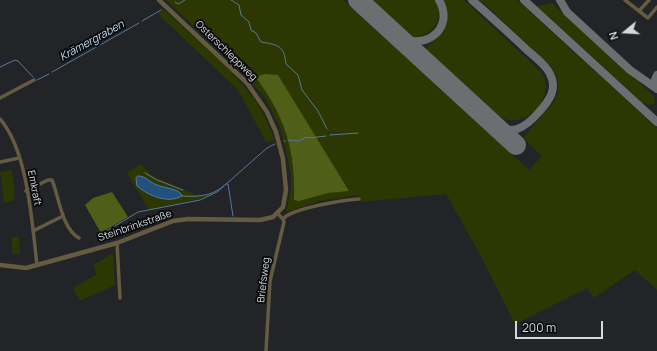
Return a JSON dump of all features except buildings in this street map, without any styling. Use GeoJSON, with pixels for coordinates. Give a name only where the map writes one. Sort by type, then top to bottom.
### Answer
{"type":"FeatureCollection","features":[{"type":"Feature","properties":{"kind":"street","name":"Osterschleppweg"},"geometry":{"type":"LineString","coordinates":[[159,0],[247,83],[267,112],[276,132],[284,165],[285,198],[283,207],[278,214]]}},
{"type":"Feature","properties":{"kind":"street"},"geometry":{"type":"LineString","coordinates":[[624,0],[648,18],[657,7]]}},
{"type":"Feature","properties":{"kind":"street"},"geometry":{"type":"LineString","coordinates":[[639,12],[649,0]]}},
{"type":"Feature","properties":{"kind":"street"},"geometry":{"type":"LineString","coordinates":[[0,98],[34,80]]}},
{"type":"Feature","properties":{"kind":"street","name":"Emkraft"},"geometry":{"type":"LineString","coordinates":[[0,119],[13,138],[19,158],[33,231],[37,265]]}},
{"type":"Feature","properties":{"kind":"street"},"geometry":{"type":"LineString","coordinates":[[0,162],[19,158]]}},
{"type":"Feature","properties":{"kind":"street"},"geometry":{"type":"LineString","coordinates":[[26,191],[48,180],[52,180],[63,216],[75,237],[79,238]]}},
{"type":"Feature","properties":{"kind":"street"},"geometry":{"type":"LineString","coordinates":[[278,214],[283,219],[288,215],[312,207],[360,199]]}},
{"type":"Feature","properties":{"kind":"street","name":"Steinbrinkstraße"},"geometry":{"type":"LineString","coordinates":[[0,265],[20,269],[37,265],[117,243],[173,221],[188,219],[260,220],[270,218],[278,214]]}},
{"type":"Feature","properties":{"kind":"street"},"geometry":{"type":"LineString","coordinates":[[33,231],[63,216]]}},
{"type":"Feature","properties":{"kind":"street","name":"Briefsweg"},"geometry":{"type":"LineString","coordinates":[[266,351],[270,281],[283,219]]}},
{"type":"Feature","properties":{"kind":"street"},"geometry":{"type":"LineString","coordinates":[[117,243],[120,298]]}},
{"type":"Feature","properties":{"kind":"green space"},"geometry":{"type":"Polygon","coordinates":[[[166,0],[343,0],[529,170],[542,156],[523,138],[554,102],[558,92],[558,79],[550,65],[480,0],[517,0],[657,128],[657,290],[635,270],[594,298],[587,288],[515,324],[477,249],[446,194],[360,202],[358,195],[320,201],[286,212],[291,188],[291,173],[280,127],[265,98],[240,70],[166,0]]]}},
{"type":"Feature","properties":{"kind":"green space"},"geometry":{"type":"Polygon","coordinates":[[[372,0],[435,0],[438,7],[438,20],[431,31],[419,36],[411,37],[372,0]]]}},
{"type":"Feature","properties":{"kind":"green space"},"geometry":{"type":"Polygon","coordinates":[[[442,0],[464,0],[541,72],[545,81],[545,91],[537,109],[520,119],[510,120],[500,117],[425,49],[435,38],[442,26],[445,7],[442,0]]]}},
{"type":"Feature","properties":{"kind":"green space"},"geometry":{"type":"Polygon","coordinates":[[[552,3],[652,94],[655,99],[654,104],[649,105],[643,103],[537,6],[552,3]]]}},
{"type":"Feature","properties":{"kind":"green space"},"geometry":{"type":"Polygon","coordinates":[[[163,9],[221,61],[242,84],[262,110],[274,139],[272,141],[266,142],[238,90],[159,15],[159,12],[163,9]]]}},
{"type":"Feature","properties":{"kind":"green space"},"geometry":{"type":"Polygon","coordinates":[[[265,74],[278,75],[349,191],[328,193],[299,201],[294,200],[293,166],[287,136],[275,107],[257,79],[258,76],[265,74]]]}},
{"type":"Feature","properties":{"kind":"green space"},"geometry":{"type":"Polygon","coordinates":[[[141,164],[151,175],[196,195],[212,194],[199,199],[149,210],[127,173],[141,164]]]}},
{"type":"Feature","properties":{"kind":"green space"},"geometry":{"type":"Polygon","coordinates":[[[12,170],[15,194],[13,194],[14,200],[4,203],[0,172],[12,170]]]}},
{"type":"Feature","properties":{"kind":"green space"},"geometry":{"type":"Polygon","coordinates":[[[112,192],[128,217],[101,233],[85,205],[93,198],[112,192]]]}},
{"type":"Feature","properties":{"kind":"green space"},"geometry":{"type":"Polygon","coordinates":[[[12,237],[19,237],[20,254],[12,254],[12,237]]]}},
{"type":"Feature","properties":{"kind":"green space"},"geometry":{"type":"Polygon","coordinates":[[[113,253],[115,285],[80,301],[73,288],[97,274],[93,265],[113,253]]]}},
{"type":"Feature","properties":{"kind":"water"},"geometry":{"type":"Polygon","coordinates":[[[138,176],[143,177],[157,185],[175,190],[182,196],[165,199],[153,196],[137,186],[136,178],[138,176]]]}},
{"type":"Feature","properties":{"kind":"waterway"},"geometry":{"type":"LineString","coordinates":[[175,2],[178,4],[185,0]]}},
{"type":"Feature","properties":{"kind":"waterway"},"geometry":{"type":"LineString","coordinates":[[231,0],[239,5],[241,15],[249,22],[251,30],[256,33],[261,42],[280,47],[284,53],[286,64],[298,75],[302,90],[318,111],[327,129]]}},
{"type":"Feature","properties":{"kind":"waterway","name":"Krämergraben"},"geometry":{"type":"LineString","coordinates":[[142,21],[161,10]]}},
{"type":"Feature","properties":{"kind":"waterway","name":"Krämergraben"},"geometry":{"type":"LineString","coordinates":[[52,72],[139,23]]}},
{"type":"Feature","properties":{"kind":"waterway","name":"Krämergraben"},"geometry":{"type":"LineString","coordinates":[[0,67],[15,60],[18,61],[33,77]]}},
{"type":"Feature","properties":{"kind":"waterway","name":"Krämergraben"},"geometry":{"type":"LineString","coordinates":[[37,80],[49,74]]}},
{"type":"Feature","properties":{"kind":"waterway"},"geometry":{"type":"LineString","coordinates":[[330,135],[358,133]]}},
{"type":"Feature","properties":{"kind":"waterway"},"geometry":{"type":"LineString","coordinates":[[288,140],[299,141],[306,137],[326,136]]}},
{"type":"Feature","properties":{"kind":"waterway"},"geometry":{"type":"LineString","coordinates":[[102,234],[138,212],[200,200],[217,192],[267,148],[275,144]]}},
{"type":"Feature","properties":{"kind":"waterway"},"geometry":{"type":"LineString","coordinates":[[145,173],[157,180],[183,190]]}},
{"type":"Feature","properties":{"kind":"waterway"},"geometry":{"type":"LineString","coordinates":[[182,196],[206,195],[228,184],[233,216]]}},
{"type":"Feature","properties":{"kind":"taxiway"},"geometry":{"type":"LineString","coordinates":[[399,37],[409,41],[419,41],[428,39],[435,34],[440,28],[443,20],[443,10],[439,0]]}},
{"type":"Feature","properties":{"kind":"taxiway"},"geometry":{"type":"LineString","coordinates":[[472,0],[546,67],[552,79],[553,85],[553,90],[543,108],[523,126],[518,129],[506,130],[492,123]]}},
{"type":"Feature","properties":{"kind":"taxiway"},"geometry":{"type":"LineString","coordinates":[[524,0],[657,122]]}},
{"type":"Feature","properties":{"kind":"taxiway"},"geometry":{"type":"LineString","coordinates":[[560,0],[567,12],[630,70],[657,89]]}},
{"type":"Feature","properties":{"kind":"taxiway"},"geometry":{"type":"LineString","coordinates":[[655,87],[654,82],[657,75]]}},
{"type":"Feature","properties":{"kind":"runway"},"geometry":{"type":"LineString","coordinates":[[358,0],[516,145]]}}]}
